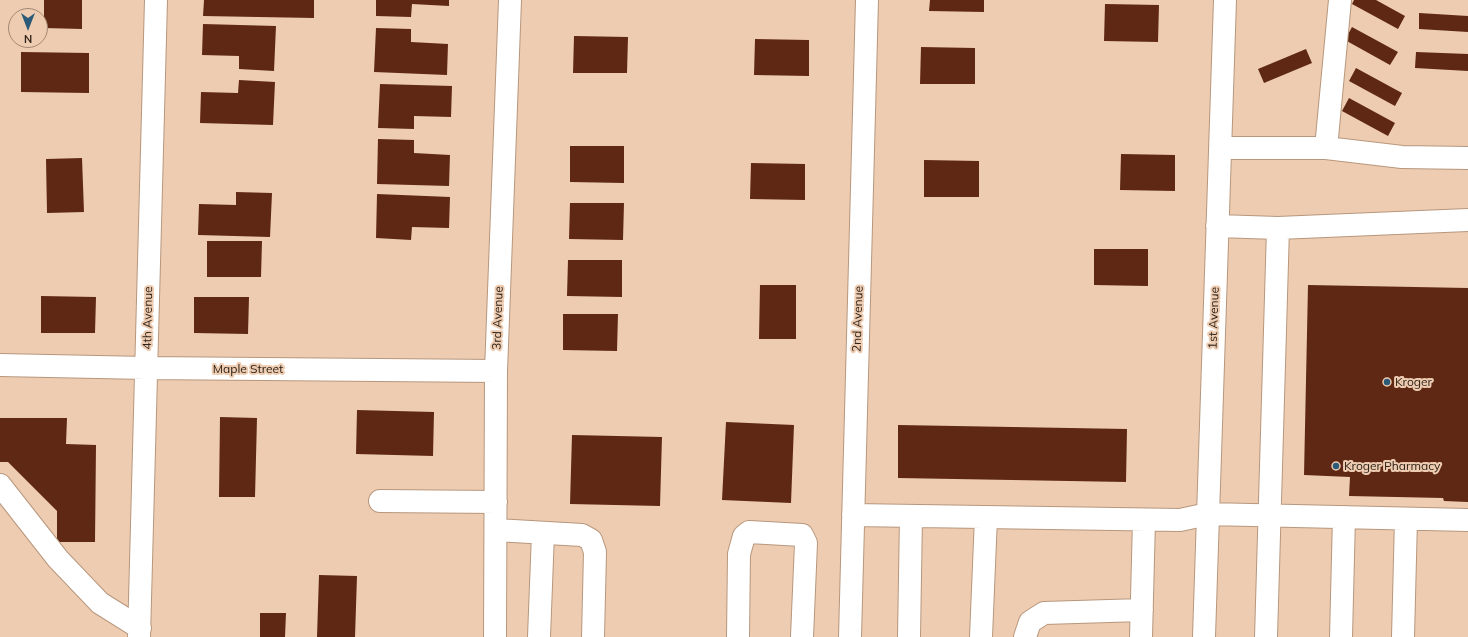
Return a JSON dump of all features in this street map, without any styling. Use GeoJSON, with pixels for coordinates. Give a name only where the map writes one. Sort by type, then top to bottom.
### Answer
{"type":"FeatureCollection","features":[{"type":"Feature","properties":{"kind":"street","name":"4th Avenue"},"geometry":{"type":"LineString","coordinates":[[140,633],[156,0]]}},
{"type":"Feature","properties":{"kind":"street","name":"3rd Avenue"},"geometry":{"type":"LineString","coordinates":[[495,637],[496,371],[510,0]]}},
{"type":"Feature","properties":{"kind":"street","name":"2nd Avenue"},"geometry":{"type":"LineString","coordinates":[[850,637],[867,0]]}},
{"type":"Feature","properties":{"kind":"street","name":"1st Avenue"},"geometry":{"type":"LineString","coordinates":[[1204,637],[1225,0]]}},
{"type":"Feature","properties":{"kind":"street"},"geometry":{"type":"LineString","coordinates":[[1326,148],[1340,0]]}},
{"type":"Feature","properties":{"kind":"street"},"geometry":{"type":"LineString","coordinates":[[1220,148],[1326,148],[1402,157],[1468,158]]}},
{"type":"Feature","properties":{"kind":"street"},"geometry":{"type":"LineString","coordinates":[[1217,226],[1278,228],[1468,220]]}},
{"type":"Feature","properties":{"kind":"street"},"geometry":{"type":"LineString","coordinates":[[1266,637],[1278,228]]}},
{"type":"Feature","properties":{"kind":"street","name":"Maple Street"},"geometry":{"type":"LineString","coordinates":[[0,365],[146,368],[496,371]]}},
{"type":"Feature","properties":{"kind":"street"},"geometry":{"type":"LineString","coordinates":[[0,485],[58,559],[100,603],[140,633]]}},
{"type":"Feature","properties":{"kind":"street"},"geometry":{"type":"LineString","coordinates":[[380,501],[496,502]]}},
{"type":"Feature","properties":{"kind":"street"},"geometry":{"type":"LineString","coordinates":[[853,515],[1180,520],[1208,514],[1468,520]]}},
{"type":"Feature","properties":{"kind":"street"},"geometry":{"type":"LineString","coordinates":[[909,637],[911,516]]}},
{"type":"Feature","properties":{"kind":"street"},"geometry":{"type":"LineString","coordinates":[[981,637],[986,517]]}},
{"type":"Feature","properties":{"kind":"street"},"geometry":{"type":"LineString","coordinates":[[1341,637],[1344,517]]}},
{"type":"Feature","properties":{"kind":"street"},"geometry":{"type":"LineString","coordinates":[[1403,637],[1406,518]]}},
{"type":"Feature","properties":{"kind":"street"},"geometry":{"type":"LineString","coordinates":[[1141,637],[1144,520]]}},
{"type":"Feature","properties":{"kind":"street"},"geometry":{"type":"LineString","coordinates":[[496,530],[582,535],[591,540],[595,552],[593,637]]}},
{"type":"Feature","properties":{"kind":"street"},"geometry":{"type":"LineString","coordinates":[[738,636],[739,554],[744,536],[749,532],[802,535],[806,543],[802,637]]}},
{"type":"Feature","properties":{"kind":"street"},"geometry":{"type":"LineString","coordinates":[[539,637],[543,533]]}},
{"type":"Feature","properties":{"kind":"street"},"geometry":{"type":"LineString","coordinates":[[1026,637],[1030,622],[1044,613],[1142,610]]}},
{"type":"Feature","properties":{"kind":"building"},"geometry":{"type":"Polygon","coordinates":[[[44,0],[82,0],[82,29],[48,28],[48,8],[44,8],[44,0]]]}},
{"type":"Feature","properties":{"kind":"building"},"geometry":{"type":"Polygon","coordinates":[[[204,0],[314,0],[314,18],[203,16],[204,0]]]}},
{"type":"Feature","properties":{"kind":"building"},"geometry":{"type":"Polygon","coordinates":[[[376,0],[449,0],[449,6],[412,4],[411,17],[376,16],[376,0]]]}},
{"type":"Feature","properties":{"kind":"building"},"geometry":{"type":"Polygon","coordinates":[[[930,0],[984,0],[984,12],[929,11],[930,0]]]}},
{"type":"Feature","properties":{"kind":"building"},"geometry":{"type":"Polygon","coordinates":[[[1354,0],[1376,0],[1405,16],[1398,29],[1352,4],[1354,0]]]}},
{"type":"Feature","properties":{"kind":"building"},"geometry":{"type":"Polygon","coordinates":[[[1105,4],[1159,5],[1158,42],[1104,41],[1105,4]]]}},
{"type":"Feature","properties":{"kind":"building"},"geometry":{"type":"Polygon","coordinates":[[[1419,13],[1468,16],[1468,32],[1419,29],[1419,13]]]}},
{"type":"Feature","properties":{"kind":"building"},"geometry":{"type":"Polygon","coordinates":[[[203,24],[276,26],[274,71],[239,69],[239,56],[202,55],[203,24]]]}},
{"type":"Feature","properties":{"kind":"building"},"geometry":{"type":"Polygon","coordinates":[[[1352,27],[1398,52],[1390,65],[1345,40],[1352,27]]]}},
{"type":"Feature","properties":{"kind":"building"},"geometry":{"type":"Polygon","coordinates":[[[376,28],[411,29],[411,42],[448,44],[447,75],[374,72],[376,28]]]}},
{"type":"Feature","properties":{"kind":"building"},"geometry":{"type":"Polygon","coordinates":[[[574,36],[628,37],[627,73],[573,73],[574,36]]]}},
{"type":"Feature","properties":{"kind":"building"},"geometry":{"type":"Polygon","coordinates":[[[755,39],[809,40],[809,76],[754,75],[755,39]]]}},
{"type":"Feature","properties":{"kind":"building"},"geometry":{"type":"Polygon","coordinates":[[[921,47],[975,48],[975,84],[920,84],[921,47]]]}},
{"type":"Feature","properties":{"kind":"building"},"geometry":{"type":"Polygon","coordinates":[[[1306,49],[1312,63],[1264,83],[1258,69],[1306,49]]]}},
{"type":"Feature","properties":{"kind":"building"},"geometry":{"type":"Polygon","coordinates":[[[21,52],[89,53],[89,93],[21,92],[21,52]]]}},
{"type":"Feature","properties":{"kind":"building"},"geometry":{"type":"Polygon","coordinates":[[[1416,52],[1468,54],[1468,71],[1415,68],[1416,52]]]}},
{"type":"Feature","properties":{"kind":"building"},"geometry":{"type":"Polygon","coordinates":[[[1356,68],[1402,93],[1395,106],[1349,81],[1356,68]]]}},
{"type":"Feature","properties":{"kind":"building"},"geometry":{"type":"Polygon","coordinates":[[[239,80],[275,82],[273,125],[200,123],[201,92],[238,93],[239,80]]]}},
{"type":"Feature","properties":{"kind":"building"},"geometry":{"type":"Polygon","coordinates":[[[380,84],[452,86],[451,117],[414,116],[414,129],[378,128],[380,84]]]}},
{"type":"Feature","properties":{"kind":"building"},"geometry":{"type":"Polygon","coordinates":[[[1349,98],[1395,123],[1388,136],[1342,111],[1349,98]]]}},
{"type":"Feature","properties":{"kind":"building"},"geometry":{"type":"Polygon","coordinates":[[[378,139],[414,140],[414,153],[450,155],[449,186],[377,184],[378,139]]]}},
{"type":"Feature","properties":{"kind":"building"},"geometry":{"type":"Polygon","coordinates":[[[570,146],[624,146],[624,183],[570,182],[570,146]]]}},
{"type":"Feature","properties":{"kind":"building"},"geometry":{"type":"Polygon","coordinates":[[[1121,154],[1175,155],[1175,191],[1120,190],[1121,154]]]}},
{"type":"Feature","properties":{"kind":"building"},"geometry":{"type":"Polygon","coordinates":[[[82,158],[84,212],[47,213],[46,159],[82,158]]]}},
{"type":"Feature","properties":{"kind":"building"},"geometry":{"type":"Polygon","coordinates":[[[924,160],[979,161],[979,197],[924,197],[924,160]]]}},
{"type":"Feature","properties":{"kind":"building"},"geometry":{"type":"Polygon","coordinates":[[[751,163],[805,164],[805,200],[750,199],[751,163]]]}},
{"type":"Feature","properties":{"kind":"building"},"geometry":{"type":"Polygon","coordinates":[[[236,192],[272,193],[270,237],[198,235],[199,204],[236,205],[236,192]]]}},
{"type":"Feature","properties":{"kind":"building"},"geometry":{"type":"Polygon","coordinates":[[[377,194],[450,197],[449,228],[412,227],[411,240],[376,238],[377,194]]]}},
{"type":"Feature","properties":{"kind":"building"},"geometry":{"type":"Polygon","coordinates":[[[570,203],[624,203],[623,240],[569,239],[570,203]]]}},
{"type":"Feature","properties":{"kind":"building"},"geometry":{"type":"Polygon","coordinates":[[[207,241],[262,241],[261,277],[207,277],[207,241]]]}},
{"type":"Feature","properties":{"kind":"building"},"geometry":{"type":"Polygon","coordinates":[[[1094,249],[1148,249],[1148,286],[1094,285],[1094,249]]]}},
{"type":"Feature","properties":{"kind":"building"},"geometry":{"type":"Polygon","coordinates":[[[568,260],[622,260],[622,297],[567,296],[568,260]]]}},
{"type":"Feature","properties":{"kind":"building"},"geometry":{"type":"Polygon","coordinates":[[[760,285],[796,285],[796,339],[759,339],[760,285]]]}},
{"type":"Feature","properties":{"kind":"building","name":"Kroger"},"geometry":{"type":"Polygon","coordinates":[[[1308,285],[1468,288],[1468,502],[1444,501],[1443,498],[1349,496],[1350,477],[1304,475],[1308,285]]]}},
{"type":"Feature","properties":{"kind":"building"},"geometry":{"type":"Polygon","coordinates":[[[41,296],[96,297],[95,333],[41,333],[41,296]]]}},
{"type":"Feature","properties":{"kind":"building"},"geometry":{"type":"Polygon","coordinates":[[[194,297],[249,297],[248,334],[194,333],[194,297]]]}},
{"type":"Feature","properties":{"kind":"building"},"geometry":{"type":"Polygon","coordinates":[[[563,314],[618,314],[617,351],[563,350],[563,314]]]}},
{"type":"Feature","properties":{"kind":"building"},"geometry":{"type":"Polygon","coordinates":[[[357,410],[434,412],[433,456],[356,454],[357,410]]]}},
{"type":"Feature","properties":{"kind":"building"},"geometry":{"type":"Polygon","coordinates":[[[220,417],[257,418],[255,497],[219,497],[220,417]]]}},
{"type":"Feature","properties":{"kind":"building"},"geometry":{"type":"Polygon","coordinates":[[[0,418],[67,418],[66,444],[96,445],[95,542],[57,542],[57,511],[8,462],[0,462],[0,418]]]}},
{"type":"Feature","properties":{"kind":"building"},"geometry":{"type":"Polygon","coordinates":[[[726,422],[794,425],[791,503],[722,500],[726,422]]]}},
{"type":"Feature","properties":{"kind":"building"},"geometry":{"type":"Polygon","coordinates":[[[898,425],[1127,429],[1126,482],[898,478],[898,425]]]}},
{"type":"Feature","properties":{"kind":"building"},"geometry":{"type":"Polygon","coordinates":[[[572,435],[662,437],[660,506],[570,504],[572,435]]]}},
{"type":"Feature","properties":{"kind":"building"},"geometry":{"type":"Polygon","coordinates":[[[319,575],[357,576],[355,637],[317,637],[319,575]]]}},
{"type":"Feature","properties":{"kind":"building"},"geometry":{"type":"Polygon","coordinates":[[[260,613],[286,613],[285,637],[260,637],[260,613]]]}},
{"type":"Feature","properties":{"kind":"place","name":"Kroger"},"geometry":{"type":"Point","coordinates":[1387,382]}},
{"type":"Feature","properties":{"kind":"place","name":"Kroger Pharmacy"},"geometry":{"type":"Point","coordinates":[1336,466]}}]}
